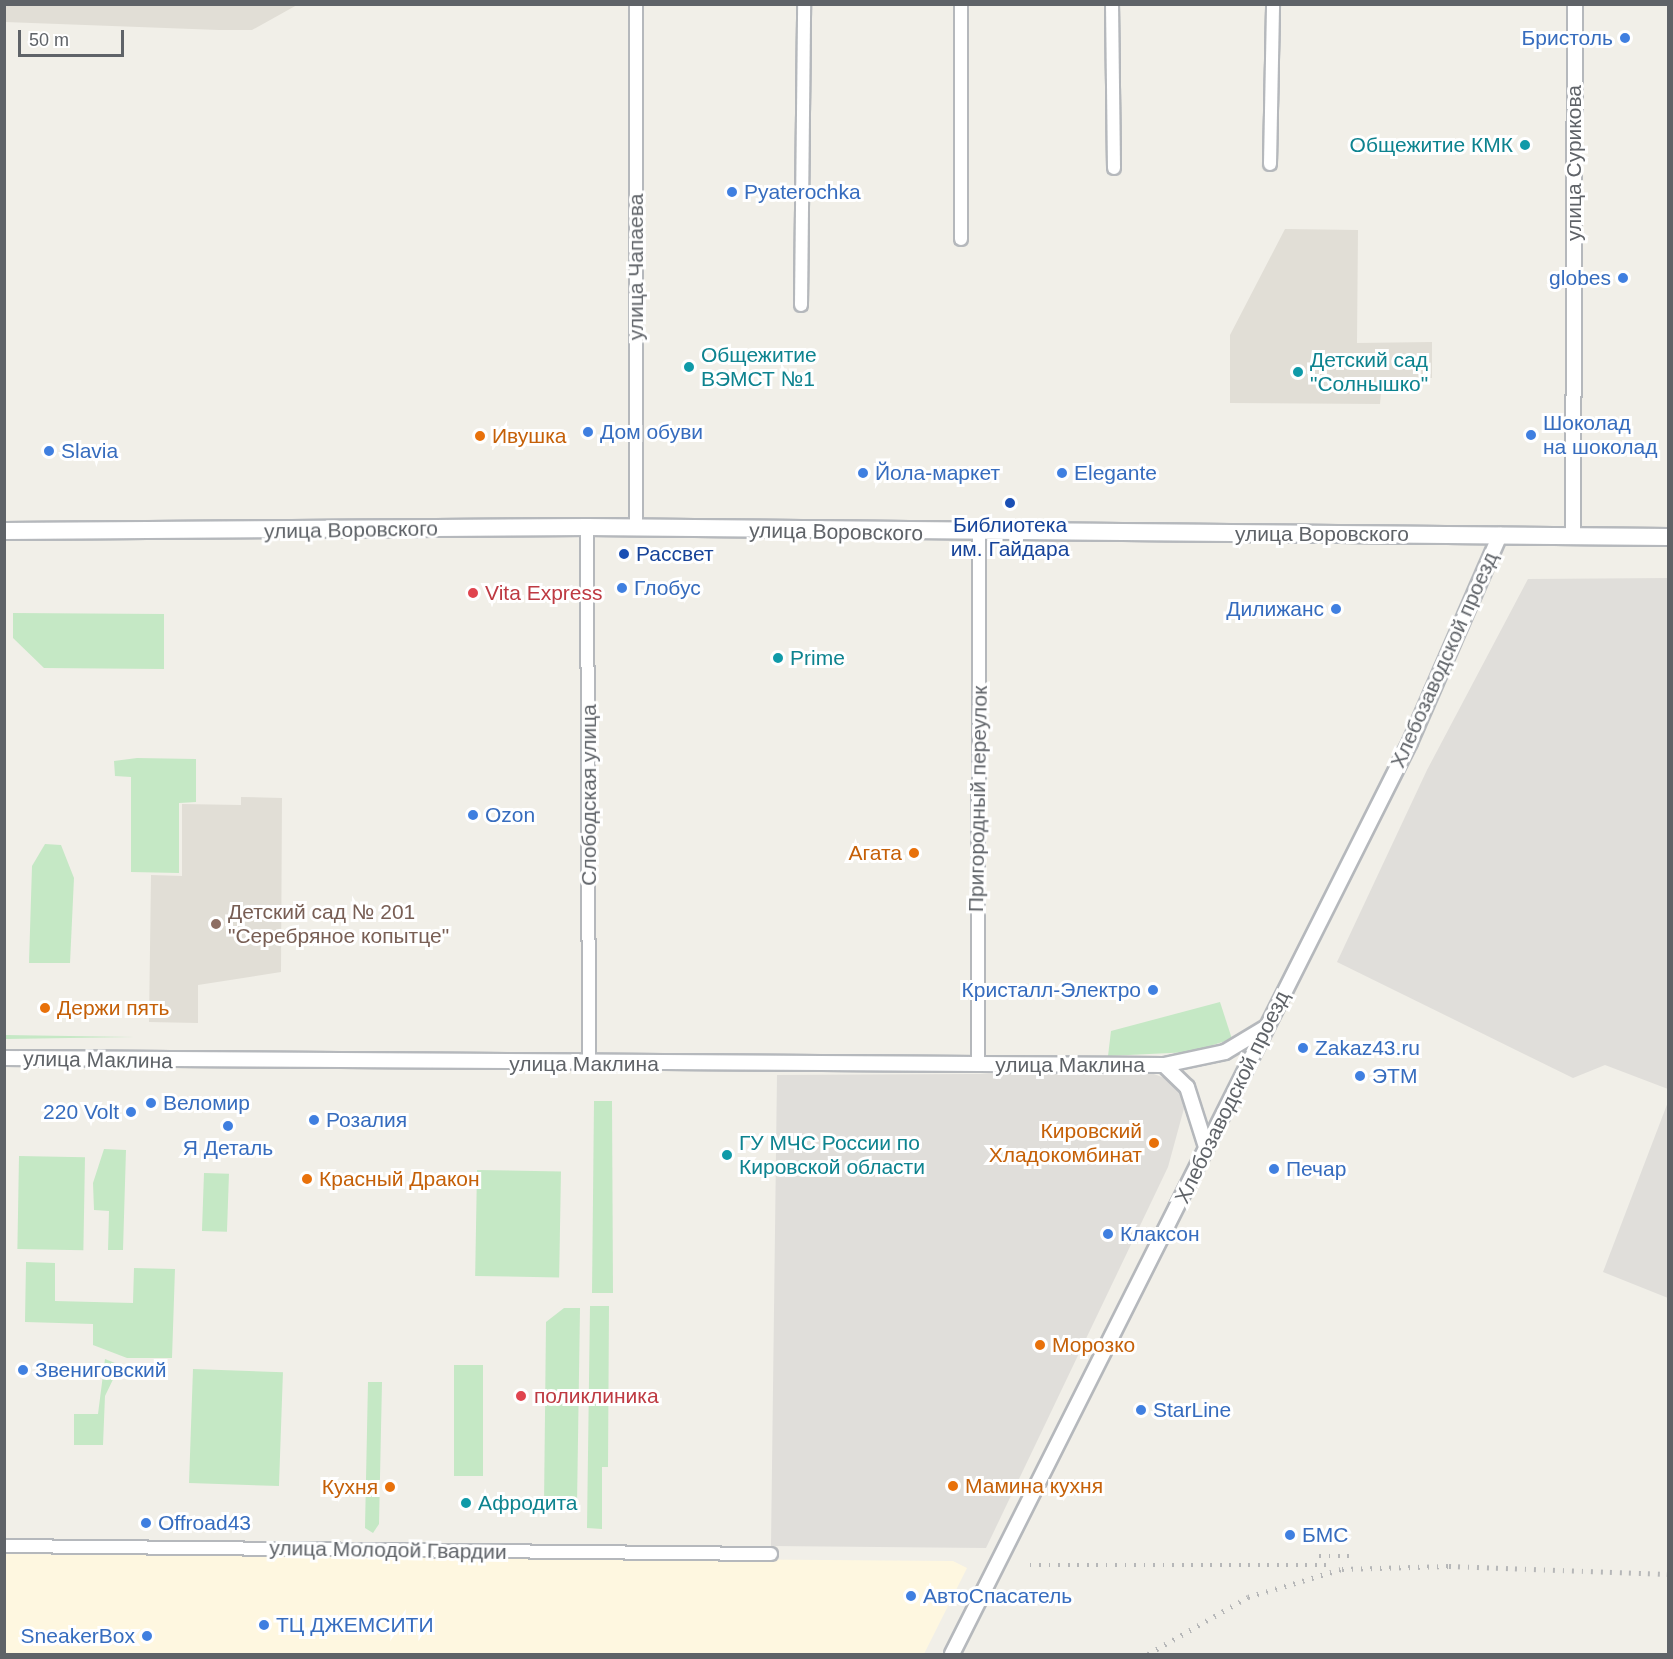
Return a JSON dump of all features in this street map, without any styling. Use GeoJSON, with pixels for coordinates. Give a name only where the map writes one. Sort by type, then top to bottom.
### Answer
{"type":"FeatureCollection","features":[{"type":"Feature","properties":{"kind":"main road","name":"улица Воровского"},"geometry":{"type":"LineString","coordinates":[[4,531],[587,527],[979,533],[1668,537]]}},
{"type":"Feature","properties":{"kind":"street","name":"улица Чапаева"},"geometry":{"type":"LineString","coordinates":[[636,4],[636,529]]}},
{"type":"Feature","properties":{"kind":"street"},"geometry":{"type":"LineString","coordinates":[[801,305],[804,4]]}},
{"type":"Feature","properties":{"kind":"street"},"geometry":{"type":"LineString","coordinates":[[961,4],[961,239]]}},
{"type":"Feature","properties":{"kind":"street"},"geometry":{"type":"LineString","coordinates":[[1112,4],[1114,168]]}},
{"type":"Feature","properties":{"kind":"street"},"geometry":{"type":"LineString","coordinates":[[1270,164],[1273,4]]}},
{"type":"Feature","properties":{"kind":"street","name":"улица Сурикова"},"geometry":{"type":"LineString","coordinates":[[1573,537],[1575,4]]}},
{"type":"Feature","properties":{"kind":"street","name":"Слободская улица"},"geometry":{"type":"LineString","coordinates":[[587,527],[589,1064]]}},
{"type":"Feature","properties":{"kind":"street","name":"Пригородный переулок"},"geometry":{"type":"LineString","coordinates":[[978,1065],[979,533]]}},
{"type":"Feature","properties":{"kind":"street","name":"Хлебозаводской проезд"},"geometry":{"type":"LineString","coordinates":[[952,1654],[1264,1028],[1410,742],[1500,535]]}},
{"type":"Feature","properties":{"kind":"street","name":"улица Маклина"},"geometry":{"type":"LineString","coordinates":[[4,1058],[589,1064],[1164,1065],[1226,1052],[1264,1028]]}},
{"type":"Feature","properties":{"kind":"street","name":"улица Маклина"},"geometry":{"type":"LineString","coordinates":[[1164,1065],[1187,1087],[1206,1147]]}},
{"type":"Feature","properties":{"kind":"street","name":"улица Молодой Гвардии"},"geometry":{"type":"LineString","coordinates":[[4,1545],[771,1554]]}},
{"type":"Feature","properties":{"kind":"shaded area"},"geometry":{"type":"Polygon","coordinates":[[[5,4],[297,5],[252,30],[219,30],[5,22],[5,4]]]}},
{"type":"Feature","properties":{"kind":"shaded area"},"geometry":{"type":"Polygon","coordinates":[[[1285,229],[1358,230],[1357,343],[1432,342],[1432,378],[1404,378],[1402,393],[1381,392],[1380,404],[1230,403],[1230,335],[1285,229]]]}},
{"type":"Feature","properties":{"kind":"shaded area"},"geometry":{"type":"Polygon","coordinates":[[[1668,578],[1668,1089],[1605,1065],[1573,1078],[1337,962],[1427,770],[1528,579],[1668,578]]]}},
{"type":"Feature","properties":{"kind":"shaded area","name":"Детский сад № 201 \"Серебряное копытце\""},"geometry":{"type":"Polygon","coordinates":[[[241,797],[282,798],[281,972],[198,985],[198,1023],[149,1022],[151,875],[182,876],[182,804],[241,805],[241,797]]]}},
{"type":"Feature","properties":{"kind":"shaded area"},"geometry":{"type":"Polygon","coordinates":[[[1151,1073],[1173,1081],[1186,1101],[1168,1167],[986,1548],[771,1546],[777,1075],[1151,1073]]]}},
{"type":"Feature","properties":{"kind":"shaded area"},"geometry":{"type":"Polygon","coordinates":[[[1668,1102],[1668,1298],[1603,1272],[1668,1102]]]}},
{"type":"Feature","properties":{"kind":"shaded area"},"geometry":{"type":"Polygon","coordinates":[[[5,1554],[953,1561],[967,1568],[924,1654],[5,1654],[5,1554]]]}},
{"type":"Feature","properties":{"kind":"green space"},"geometry":{"type":"Polygon","coordinates":[[[13,613],[164,614],[164,669],[44,668],[13,638],[13,613]]]}},
{"type":"Feature","properties":{"kind":"green space"},"geometry":{"type":"Polygon","coordinates":[[[137,758],[196,759],[196,802],[179,803],[179,873],[131,872],[131,777],[115,776],[114,761],[137,758]]]}},
{"type":"Feature","properties":{"kind":"green space"},"geometry":{"type":"Polygon","coordinates":[[[45,844],[61,845],[74,878],[70,963],[29,963],[32,866],[45,844]]]}},
{"type":"Feature","properties":{"kind":"green space"},"geometry":{"type":"Polygon","coordinates":[[[1220,1002],[1232,1039],[1191,1052],[1108,1056],[1111,1031],[1220,1002]]]}},
{"type":"Feature","properties":{"kind":"green space"},"geometry":{"type":"Polygon","coordinates":[[[5,1035],[134,1037],[5,1039],[5,1035]]]}},
{"type":"Feature","properties":{"kind":"green space"},"geometry":{"type":"Polygon","coordinates":[[[594,1101],[612,1101],[613,1293],[592,1293],[594,1101]]]}},
{"type":"Feature","properties":{"kind":"green space"},"geometry":{"type":"Polygon","coordinates":[[[104,1149],[126,1150],[123,1250],[108,1250],[109,1211],[94,1210],[93,1183],[104,1149]]]}},
{"type":"Feature","properties":{"kind":"green space"},"geometry":{"type":"Polygon","coordinates":[[[19,1156],[85,1157],[83,1250],[17,1249],[19,1156]]]}},
{"type":"Feature","properties":{"kind":"green space"},"geometry":{"type":"Polygon","coordinates":[[[477,1170],[561,1171],[559,1277],[475,1276],[477,1170]]]}},
{"type":"Feature","properties":{"kind":"green space"},"geometry":{"type":"Polygon","coordinates":[[[204,1173],[229,1174],[227,1232],[202,1231],[204,1173]]]}},
{"type":"Feature","properties":{"kind":"green space"},"geometry":{"type":"Polygon","coordinates":[[[26,1262],[55,1263],[55,1301],[133,1303],[134,1268],[175,1269],[172,1358],[127,1358],[93,1345],[93,1324],[25,1322],[26,1262]]]}},
{"type":"Feature","properties":{"kind":"green space"},"geometry":{"type":"Polygon","coordinates":[[[590,1306],[609,1306],[608,1467],[602,1467],[602,1529],[587,1528],[590,1306]]]}},
{"type":"Feature","properties":{"kind":"green space"},"geometry":{"type":"Polygon","coordinates":[[[564,1308],[580,1308],[577,1505],[544,1505],[546,1322],[564,1308]]]}},
{"type":"Feature","properties":{"kind":"green space"},"geometry":{"type":"Polygon","coordinates":[[[105,1359],[120,1365],[105,1396],[103,1445],[74,1445],[74,1414],[98,1414],[105,1359]]]}},
{"type":"Feature","properties":{"kind":"green space"},"geometry":{"type":"Polygon","coordinates":[[[454,1365],[483,1365],[483,1476],[454,1476],[454,1365]]]}},
{"type":"Feature","properties":{"kind":"green space"},"geometry":{"type":"Polygon","coordinates":[[[193,1369],[283,1372],[279,1486],[189,1483],[193,1369]]]}},
{"type":"Feature","properties":{"kind":"green space"},"geometry":{"type":"Polygon","coordinates":[[[368,1382],[382,1382],[379,1524],[373,1533],[365,1528],[368,1382]]]}},
{"type":"Feature","properties":{"kind":"railway"},"geometry":{"type":"LineString","coordinates":[[1319,1556],[1350,1556]]}},
{"type":"Feature","properties":{"kind":"railway"},"geometry":{"type":"LineString","coordinates":[[1030,1565],[1333,1565]]}},
{"type":"Feature","properties":{"kind":"railway"},"geometry":{"type":"LineString","coordinates":[[1148,1654],[1248,1597],[1342,1569],[1449,1566],[1668,1574]]}},
{"type":"Feature","properties":{"kind":"place","name":"Бристоль"},"geometry":{"type":"Point","coordinates":[1625,38]}},
{"type":"Feature","properties":{"kind":"place","name":"Общежитие КМК"},"geometry":{"type":"Point","coordinates":[1525,145]}},
{"type":"Feature","properties":{"kind":"place","name":"Pyaterochka"},"geometry":{"type":"Point","coordinates":[732,192]}},
{"type":"Feature","properties":{"kind":"place","name":"globes"},"geometry":{"type":"Point","coordinates":[1623,278]}},
{"type":"Feature","properties":{"kind":"place","name":"Общежитие ВЭМСТ №1"},"geometry":{"type":"Point","coordinates":[689,367]}},
{"type":"Feature","properties":{"kind":"place","name":"Детский сад \"Солнышко\""},"geometry":{"type":"Point","coordinates":[1298,372]}},
{"type":"Feature","properties":{"kind":"place","name":"Дом обуви"},"geometry":{"type":"Point","coordinates":[588,432]}},
{"type":"Feature","properties":{"kind":"place","name":"Шоколад на шоколад"},"geometry":{"type":"Point","coordinates":[1531,435]}},
{"type":"Feature","properties":{"kind":"place","name":"Ивушка"},"geometry":{"type":"Point","coordinates":[480,436]}},
{"type":"Feature","properties":{"kind":"place","name":"Slavia"},"geometry":{"type":"Point","coordinates":[49,451]}},
{"type":"Feature","properties":{"kind":"place","name":"Йола-маркет"},"geometry":{"type":"Point","coordinates":[863,473]}},
{"type":"Feature","properties":{"kind":"place","name":"Elegante"},"geometry":{"type":"Point","coordinates":[1062,473]}},
{"type":"Feature","properties":{"kind":"place","name":"Библиотека им. Гайдара"},"geometry":{"type":"Point","coordinates":[1010,503]}},
{"type":"Feature","properties":{"kind":"place","name":"Рассвет"},"geometry":{"type":"Point","coordinates":[624,554]}},
{"type":"Feature","properties":{"kind":"place","name":"Глобус"},"geometry":{"type":"Point","coordinates":[622,588]}},
{"type":"Feature","properties":{"kind":"place","name":"Vita Express"},"geometry":{"type":"Point","coordinates":[473,593]}},
{"type":"Feature","properties":{"kind":"place","name":"Дилижанс"},"geometry":{"type":"Point","coordinates":[1336,609]}},
{"type":"Feature","properties":{"kind":"place","name":"Prime"},"geometry":{"type":"Point","coordinates":[778,658]}},
{"type":"Feature","properties":{"kind":"place","name":"Ozon"},"geometry":{"type":"Point","coordinates":[473,815]}},
{"type":"Feature","properties":{"kind":"place","name":"Агата"},"geometry":{"type":"Point","coordinates":[914,853]}},
{"type":"Feature","properties":{"kind":"place","name":"Детский сад № 201 \"Серебряное копытце\""},"geometry":{"type":"Point","coordinates":[216,924]}},
{"type":"Feature","properties":{"kind":"place","name":"Кристалл-Электро"},"geometry":{"type":"Point","coordinates":[1153,990]}},
{"type":"Feature","properties":{"kind":"place","name":"Держи пять"},"geometry":{"type":"Point","coordinates":[45,1008]}},
{"type":"Feature","properties":{"kind":"place","name":"Zakaz43.ru"},"geometry":{"type":"Point","coordinates":[1303,1048]}},
{"type":"Feature","properties":{"kind":"place","name":"ЭТМ"},"geometry":{"type":"Point","coordinates":[1360,1076]}},
{"type":"Feature","properties":{"kind":"place","name":"Веломир"},"geometry":{"type":"Point","coordinates":[151,1103]}},
{"type":"Feature","properties":{"kind":"place","name":"220 Volt"},"geometry":{"type":"Point","coordinates":[131,1112]}},
{"type":"Feature","properties":{"kind":"place","name":"Розалия"},"geometry":{"type":"Point","coordinates":[314,1120]}},
{"type":"Feature","properties":{"kind":"place","name":"Я Деталь"},"geometry":{"type":"Point","coordinates":[228,1126]}},
{"type":"Feature","properties":{"kind":"place","name":"Кировский Хладокомбинат"},"geometry":{"type":"Point","coordinates":[1154,1143]}},
{"type":"Feature","properties":{"kind":"place","name":"ГУ МЧС России по Кировской области"},"geometry":{"type":"Point","coordinates":[727,1155]}},
{"type":"Feature","properties":{"kind":"place","name":"Печар"},"geometry":{"type":"Point","coordinates":[1274,1169]}},
{"type":"Feature","properties":{"kind":"place","name":"Красный Дракон"},"geometry":{"type":"Point","coordinates":[307,1179]}},
{"type":"Feature","properties":{"kind":"place","name":"Клаксон"},"geometry":{"type":"Point","coordinates":[1108,1234]}},
{"type":"Feature","properties":{"kind":"place","name":"Морозко"},"geometry":{"type":"Point","coordinates":[1040,1345]}},
{"type":"Feature","properties":{"kind":"place","name":"Звениговский"},"geometry":{"type":"Point","coordinates":[23,1370]}},
{"type":"Feature","properties":{"kind":"place","name":"поликлиника"},"geometry":{"type":"Point","coordinates":[521,1396]}},
{"type":"Feature","properties":{"kind":"place","name":"StarLine"},"geometry":{"type":"Point","coordinates":[1141,1410]}},
{"type":"Feature","properties":{"kind":"place","name":"Мамина кухня"},"geometry":{"type":"Point","coordinates":[953,1486]}},
{"type":"Feature","properties":{"kind":"place","name":"Кухня"},"geometry":{"type":"Point","coordinates":[390,1487]}},
{"type":"Feature","properties":{"kind":"place","name":"Афродита"},"geometry":{"type":"Point","coordinates":[466,1503]}},
{"type":"Feature","properties":{"kind":"place","name":"Offroad43"},"geometry":{"type":"Point","coordinates":[146,1523]}},
{"type":"Feature","properties":{"kind":"place","name":"БМС"},"geometry":{"type":"Point","coordinates":[1290,1535]}},
{"type":"Feature","properties":{"kind":"place","name":"АвтоСпасатель"},"geometry":{"type":"Point","coordinates":[911,1596]}},
{"type":"Feature","properties":{"kind":"place","name":"ТЦ ДЖЕМСИТИ"},"geometry":{"type":"Point","coordinates":[264,1625]}},
{"type":"Feature","properties":{"kind":"place","name":"SneakerBox"},"geometry":{"type":"Point","coordinates":[147,1636]}}]}
